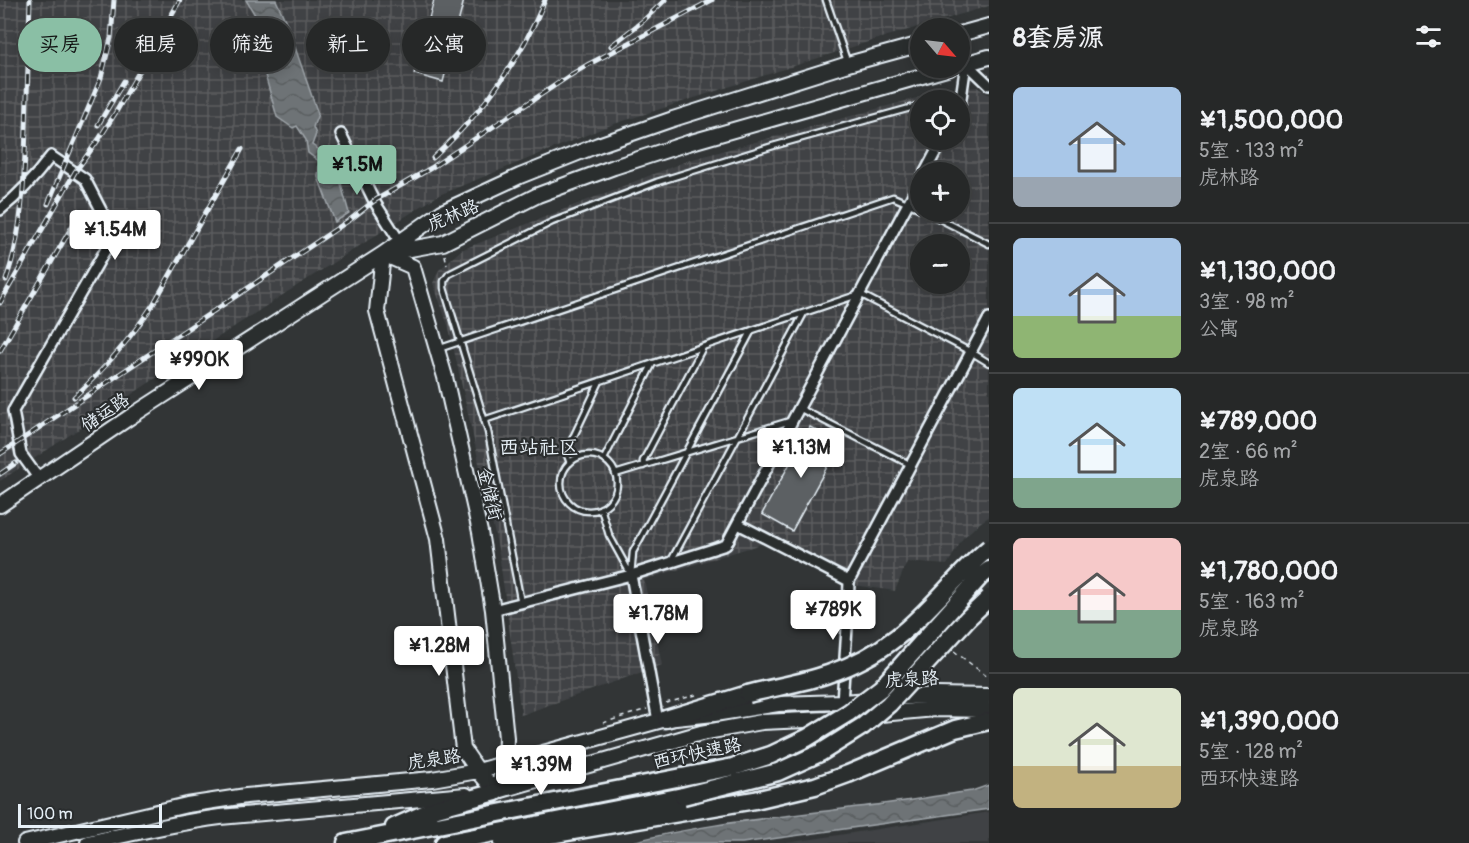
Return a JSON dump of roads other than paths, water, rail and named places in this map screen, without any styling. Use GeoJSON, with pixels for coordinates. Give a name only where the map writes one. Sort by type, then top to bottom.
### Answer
{"type":"FeatureCollection","features":[{"type":"Feature","properties":{"kind":"highway"},"geometry":{"type":"LineString","coordinates":[[662,720],[748,694],[828,674],[862,659],[896,638],[989,548]]}},
{"type":"Feature","properties":{"kind":"highway","name":"西环快速路"},"geometry":{"type":"LineString","coordinates":[[347,843],[733,767],[771,755],[807,738],[848,713],[881,688],[980,577],[989,570]]}},
{"type":"Feature","properties":{"kind":"highway","name":"西环快速路"},"geometry":{"type":"LineString","coordinates":[[444,843],[683,796],[778,772],[820,753],[863,726],[889,704],[960,626],[989,598]]}},
{"type":"Feature","properties":{"kind":"highway"},"geometry":{"type":"LineString","coordinates":[[503,843],[755,800],[815,786],[955,729],[989,720]]}},
{"type":"Feature","properties":{"kind":"highway"},"geometry":{"type":"LineString","coordinates":[[369,838],[437,808],[496,792]]}},
{"type":"Feature","properties":{"kind":"street"},"geometry":{"type":"LineString","coordinates":[[970,31],[989,26]]}},
{"type":"Feature","properties":{"kind":"street","name":"虎林路"},"geometry":{"type":"LineString","coordinates":[[383,254],[442,212],[520,176],[597,145],[848,64],[910,47]]}},
{"type":"Feature","properties":{"kind":"street"},"geometry":{"type":"LineString","coordinates":[[970,62],[989,57]]}},
{"type":"Feature","properties":{"kind":"street"},"geometry":{"type":"LineString","coordinates":[[970,70],[989,85]]}},
{"type":"Feature","properties":{"kind":"street","name":"虎林路"},"geometry":{"type":"LineString","coordinates":[[383,254],[443,243],[538,195],[614,167],[688,143],[915,78]]}},
{"type":"Feature","properties":{"kind":"street"},"geometry":{"type":"LineString","coordinates":[[341,134],[374,201],[400,242]]}},
{"type":"Feature","properties":{"kind":"street"},"geometry":{"type":"LineString","coordinates":[[0,210],[36,175],[51,156],[85,179],[114,235],[13,411],[21,454],[39,479]]}},
{"type":"Feature","properties":{"kind":"street"},"geometry":{"type":"LineString","coordinates":[[493,610],[631,575],[726,545],[909,203]]}},
{"type":"Feature","properties":{"kind":"street"},"geometry":{"type":"LineString","coordinates":[[383,254],[377,311],[438,539],[463,748],[478,771],[496,792]]}},
{"type":"Feature","properties":{"kind":"street","name":"储运路"},"geometry":{"type":"LineString","coordinates":[[0,505],[130,417],[383,254]]}},
{"type":"Feature","properties":{"kind":"street","name":"金储街"},"geometry":{"type":"LineString","coordinates":[[383,254],[413,267],[445,377],[480,532],[493,610],[506,738],[506,764],[496,792]]}},
{"type":"Feature","properties":{"kind":"street"},"geometry":{"type":"LineString","coordinates":[[842,702],[849,581],[989,318]]}},
{"type":"Feature","properties":{"kind":"street"},"geometry":{"type":"LineString","coordinates":[[738,524],[849,581]]}},
{"type":"Feature","properties":{"kind":"street"},"geometry":{"type":"LineString","coordinates":[[631,575],[662,720]]}},
{"type":"Feature","properties":{"kind":"street","name":"虎泉路"},"geometry":{"type":"LineString","coordinates":[[25,843],[187,805],[246,796],[432,779],[478,771],[662,720],[778,704],[936,695],[989,696]]}},
{"type":"Feature","properties":{"kind":"street","name":"虎泉路"},"geometry":{"type":"LineString","coordinates":[[88,843],[220,816],[496,792],[701,734],[762,722],[827,719],[935,709],[989,710]]}},
{"type":"Feature","properties":{"kind":"lane"},"geometry":{"type":"LineString","coordinates":[[826,0],[848,64]]}},
{"type":"Feature","properties":{"kind":"lane"},"geometry":{"type":"LineString","coordinates":[[521,603],[488,432],[444,288],[444,281],[448,274],[552,222],[657,182],[773,146],[910,108]]}},
{"type":"Feature","properties":{"kind":"lane"},"geometry":{"type":"LineString","coordinates":[[437,349],[893,197],[909,203]]}},
{"type":"Feature","properties":{"kind":"lane"},"geometry":{"type":"LineString","coordinates":[[946,222],[989,244]]}},
{"type":"Feature","properties":{"kind":"lane"},"geometry":{"type":"LineString","coordinates":[[484,420],[860,294],[989,363]]}},
{"type":"Feature","properties":{"kind":"lane"},"geometry":{"type":"LineString","coordinates":[[670,562],[804,313]]}},
{"type":"Feature","properties":{"kind":"lane"},"geometry":{"type":"LineString","coordinates":[[631,575],[633,552],[752,330]]}},
{"type":"Feature","properties":{"kind":"lane"},"geometry":{"type":"LineString","coordinates":[[643,466],[643,461],[703,346]]}},
{"type":"Feature","properties":{"kind":"lane"},"geometry":{"type":"LineString","coordinates":[[604,459],[653,363]]}},
{"type":"Feature","properties":{"kind":"lane"},"geometry":{"type":"LineString","coordinates":[[570,463],[567,455],[570,444],[600,381]]}},
{"type":"Feature","properties":{"kind":"lane"},"geometry":{"type":"LineString","coordinates":[[799,408],[911,465]]}},
{"type":"Feature","properties":{"kind":"lane"},"geometry":{"type":"LineString","coordinates":[[615,474],[793,420]]}},
{"type":"Feature","properties":{"kind":"lane"},"geometry":{"type":"LineString","coordinates":[[590,454],[604,459],[613,468],[617,486],[608,503],[591,511],[573,507],[562,492],[561,483],[562,474],[570,463],[580,456],[590,454]]}},
{"type":"Feature","properties":{"kind":"lane"},"geometry":{"type":"LineString","coordinates":[[601,508],[609,535],[631,575]]}},
{"type":"Feature","properties":{"kind":"water"},"geometry":{"type":"Polygon","coordinates":[[[246,0],[276,0],[284,18],[256,18],[246,0]]]}},
{"type":"Feature","properties":{"kind":"water"},"geometry":{"type":"Polygon","coordinates":[[[294,44],[318,114],[313,127],[316,134],[312,145],[324,153],[332,151],[349,213],[335,222],[318,177],[320,162],[308,153],[306,140],[297,126],[293,128],[277,117],[264,72],[294,72],[294,44]]]}},
{"type":"Feature","properties":{"kind":"water"},"geometry":{"type":"Polygon","coordinates":[[[989,785],[989,809],[742,843],[628,843],[714,825],[972,791],[989,785]]]}},
{"type":"Feature","properties":{"kind":"railway"},"geometry":{"type":"LineString","coordinates":[[6,280],[16,243],[23,186],[30,0]]}},
{"type":"Feature","properties":{"kind":"railway"},"geometry":{"type":"LineString","coordinates":[[48,204],[101,78],[111,38],[114,0]]}},
{"type":"Feature","properties":{"kind":"railway"},"geometry":{"type":"LineString","coordinates":[[0,303],[75,172],[116,112],[180,0]]}},
{"type":"Feature","properties":{"kind":"railway"},"geometry":{"type":"LineString","coordinates":[[433,158],[451,141],[498,85],[524,44],[545,0]]}},
{"type":"Feature","properties":{"kind":"railway"},"geometry":{"type":"LineString","coordinates":[[611,46],[665,0]]}},
{"type":"Feature","properties":{"kind":"railway"},"geometry":{"type":"LineString","coordinates":[[0,454],[351,219],[374,201],[431,168],[569,76],[712,0]]}},
{"type":"Feature","properties":{"kind":"railway"},"geometry":{"type":"LineString","coordinates":[[98,125],[124,81]]}},
{"type":"Feature","properties":{"kind":"railway"},"geometry":{"type":"LineString","coordinates":[[74,397],[117,353],[154,303],[242,149]]}},
{"type":"Feature","properties":{"kind":"railway"},"geometry":{"type":"LineString","coordinates":[[0,351],[74,223]]}},
{"type":"Feature","properties":{"kind":"railway"},"geometry":{"type":"LineString","coordinates":[[0,474],[16,463]]}},
{"type":"Feature","properties":{"kind":"district","name":"西站社区"},"geometry":{"type":"Point","coordinates":[539,447]}}]}
